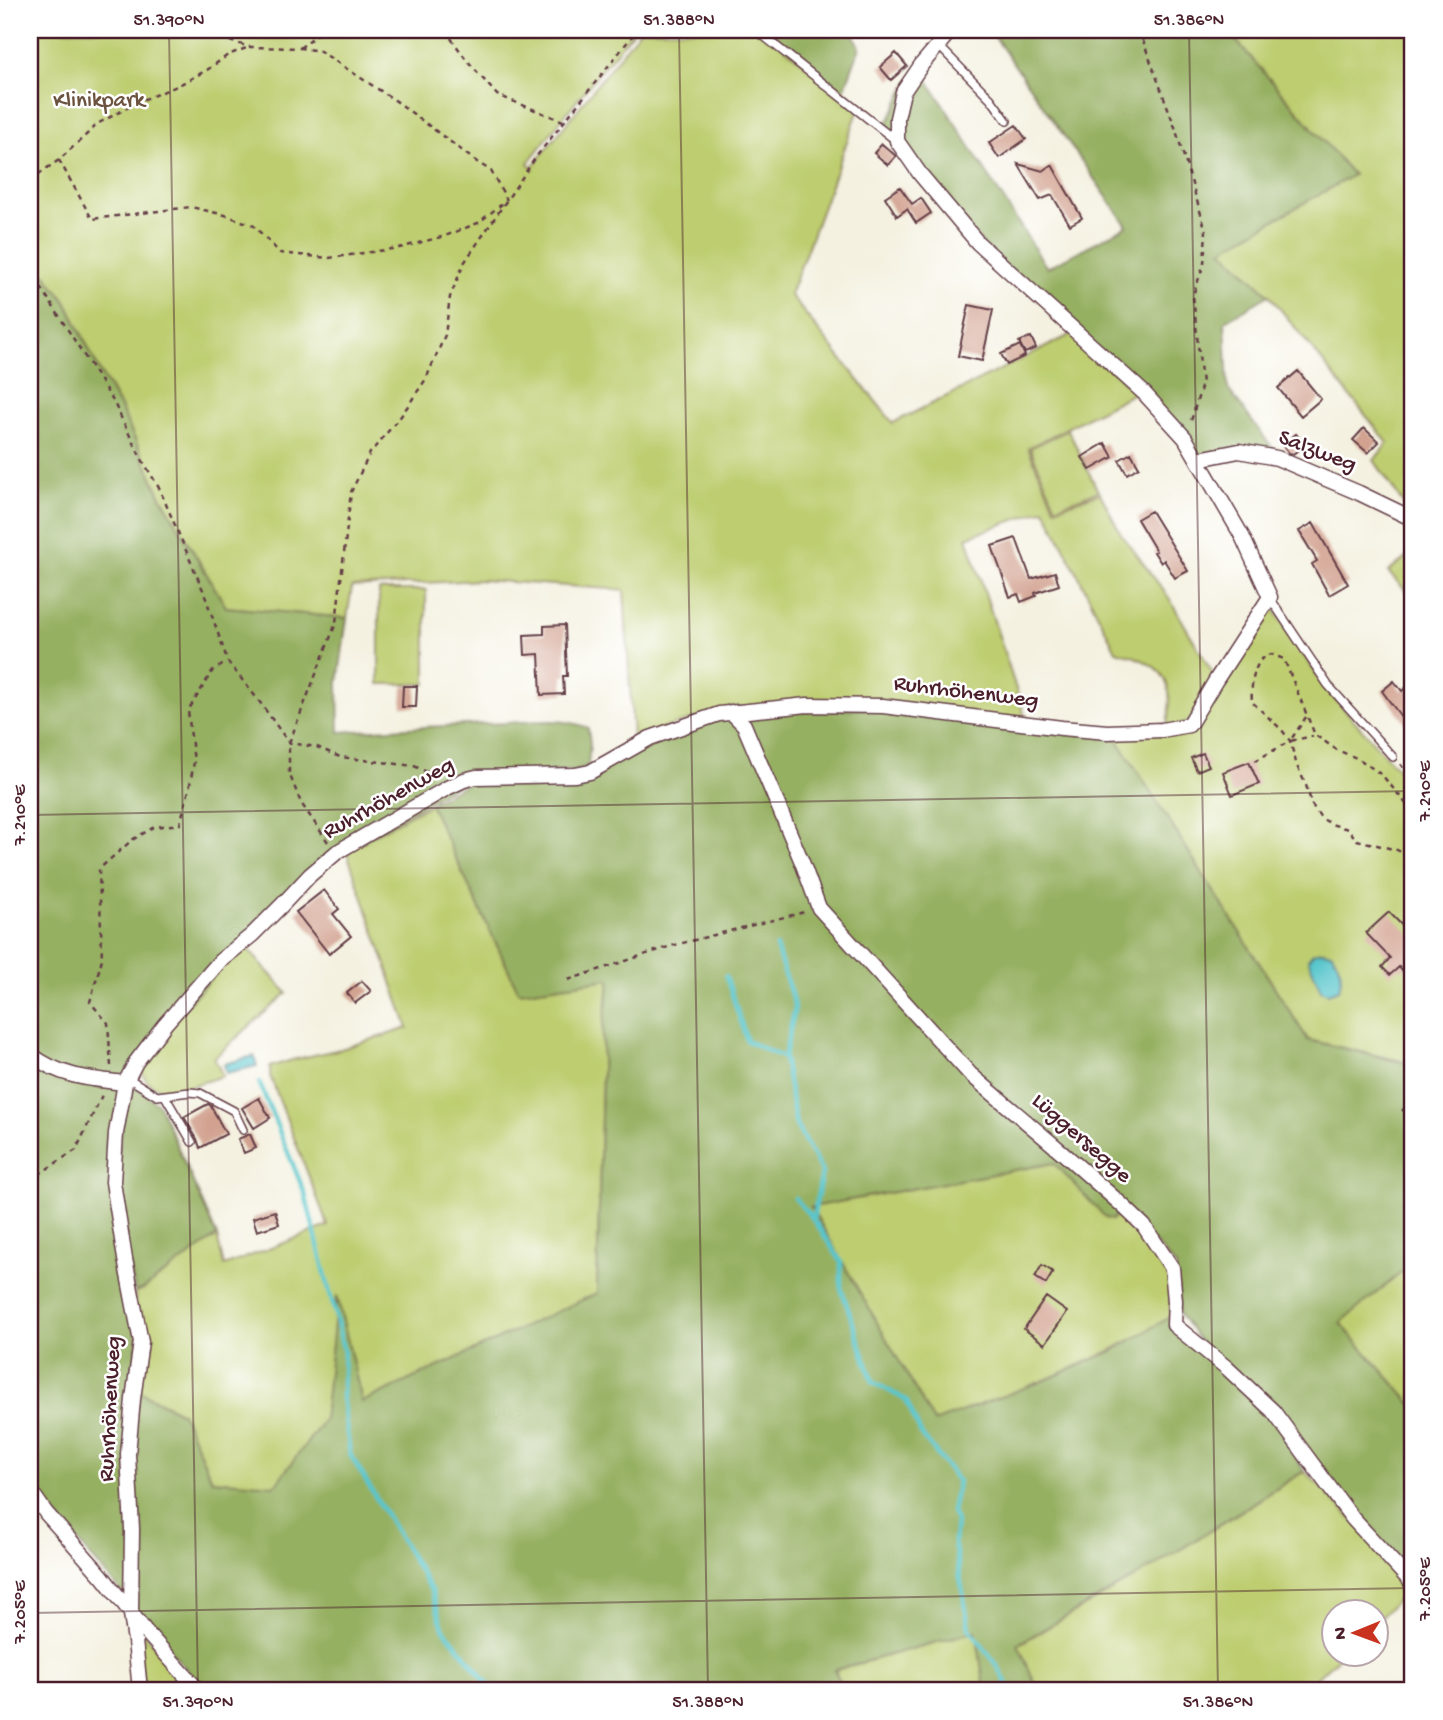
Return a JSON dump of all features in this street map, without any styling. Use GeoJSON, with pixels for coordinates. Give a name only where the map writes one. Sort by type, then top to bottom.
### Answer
{"type":"FeatureCollection","features":[{"type":"Feature","properties":{"kind":"street"},"geometry":{"type":"LineString","coordinates":[[951,30],[903,92],[897,118],[897,141],[920,174],[978,243],[1144,393],[1185,438],[1242,536],[1270,597]]}},
{"type":"Feature","properties":{"kind":"street","name":"Salzweg"},"geometry":{"type":"LineString","coordinates":[[1199,459],[1239,451],[1277,458],[1413,519]]}},
{"type":"Feature","properties":{"kind":"street","name":"Ruhrhöhenweg"},"geometry":{"type":"LineString","coordinates":[[140,1690],[131,1614],[128,1454],[141,1342],[113,1182],[116,1133],[126,1080],[136,1062],[220,961],[252,935],[310,875],[337,852],[447,788],[476,777],[575,775],[590,772],[650,738],[719,714],[807,705],[883,706],[1082,731],[1140,732],[1189,725],[1270,597]]}},
{"type":"Feature","properties":{"kind":"street","name":"Lüggersegge"},"geometry":{"type":"LineString","coordinates":[[731,712],[744,725],[819,908],[970,1074],[1144,1226],[1172,1269],[1174,1325],[1227,1368],[1273,1411],[1353,1519],[1413,1584]]}},
{"type":"Feature","properties":{"kind":"street"},"geometry":{"type":"LineString","coordinates":[[30,1054],[52,1069],[79,1077],[126,1080]]}},
{"type":"Feature","properties":{"kind":"street"},"geometry":{"type":"LineString","coordinates":[[30,1490],[46,1513],[198,1690]]}},
{"type":"Feature","properties":{"kind":"lane"},"geometry":{"type":"LineString","coordinates":[[756,30],[897,141]]}},
{"type":"Feature","properties":{"kind":"lane"},"geometry":{"type":"LineString","coordinates":[[939,46],[991,99],[1007,121]]}},
{"type":"Feature","properties":{"kind":"lane"},"geometry":{"type":"LineString","coordinates":[[1270,597],[1328,685],[1393,757]]}},
{"type":"Feature","properties":{"kind":"lane"},"geometry":{"type":"LineString","coordinates":[[126,1080],[157,1096],[200,1093],[234,1111],[243,1130]]}},
{"type":"Feature","properties":{"kind":"lane"},"geometry":{"type":"LineString","coordinates":[[165,1096],[192,1142]]}},
{"type":"Feature","properties":{"kind":"path"},"geometry":{"type":"LineString","coordinates":[[213,30],[229,41],[250,47],[320,51],[409,110],[491,171],[507,200]]}},
{"type":"Feature","properties":{"kind":"path"},"geometry":{"type":"LineString","coordinates":[[300,48],[322,30]]}},
{"type":"Feature","properties":{"kind":"path"},"geometry":{"type":"LineString","coordinates":[[445,30],[497,95],[564,121]]}},
{"type":"Feature","properties":{"kind":"path"},"geometry":{"type":"LineString","coordinates":[[337,852],[321,834],[301,803],[289,773],[289,743],[337,623],[352,492],[370,453],[401,416],[426,379],[445,335],[450,297],[464,263],[536,157],[637,30]]}},
{"type":"Feature","properties":{"kind":"path"},"geometry":{"type":"LineString","coordinates":[[1139,30],[1175,127],[1206,232],[1204,264],[1193,295],[1202,384],[1185,438]]}},
{"type":"Feature","properties":{"kind":"path"},"geometry":{"type":"LineString","coordinates":[[30,180],[60,160],[99,123],[208,70],[228,55],[250,47]]}},
{"type":"Feature","properties":{"kind":"path"},"geometry":{"type":"LineString","coordinates":[[60,160],[92,219],[191,207],[253,225],[280,253],[329,258],[399,248],[445,236],[478,223],[507,200]]}},
{"type":"Feature","properties":{"kind":"path"},"geometry":{"type":"LineString","coordinates":[[30,270],[113,401],[159,488],[203,590],[228,662],[289,743],[317,747],[340,757],[414,766],[434,775],[447,788]]}},
{"type":"Feature","properties":{"kind":"path"},"geometry":{"type":"LineString","coordinates":[[1413,812],[1382,775],[1359,759],[1337,750],[1314,735],[1284,659],[1271,654],[1261,659],[1255,671],[1252,702],[1290,741],[1312,805],[1321,818],[1348,829],[1357,840],[1397,850],[1413,858]]}},
{"type":"Feature","properties":{"kind":"path"},"geometry":{"type":"LineString","coordinates":[[30,1180],[76,1150],[109,1081],[112,1056],[108,1023],[90,1002],[102,959],[99,869],[132,840],[154,827],[180,824],[190,790],[194,762],[188,711],[213,670],[228,662]]}},
{"type":"Feature","properties":{"kind":"path"},"geometry":{"type":"LineString","coordinates":[[1290,741],[1306,716]]}},
{"type":"Feature","properties":{"kind":"path"},"geometry":{"type":"LineString","coordinates":[[1255,761],[1290,741],[1314,735]]}},
{"type":"Feature","properties":{"kind":"path"},"geometry":{"type":"LineString","coordinates":[[1393,757],[1413,779]]}},
{"type":"Feature","properties":{"kind":"path"},"geometry":{"type":"LineString","coordinates":[[568,980],[671,946],[819,908]]}},
{"type":"Feature","properties":{"kind":"path"},"geometry":{"type":"LineString","coordinates":[[1402,1111],[1413,1100]]}},
{"type":"Feature","properties":{"kind":"green space","name":"Klinikpark"},"geometry":{"type":"Polygon","coordinates":[[[30,30],[634,30],[528,163],[532,167],[640,30],[763,30],[859,109],[790,295],[893,423],[1072,334],[1138,391],[1028,448],[1055,508],[1100,493],[1120,532],[1169,598],[1215,677],[1189,722],[1166,728],[1170,697],[1168,685],[1163,676],[1145,661],[1116,651],[1045,509],[967,537],[1026,720],[731,707],[633,738],[624,590],[481,580],[352,587],[347,618],[226,607],[160,495],[121,408],[99,370],[66,301],[30,255],[30,30]]]}},
{"type":"Feature","properties":{"kind":"green space"},"geometry":{"type":"Polygon","coordinates":[[[766,30],[851,30],[860,47],[843,93],[766,30]]]}},
{"type":"Feature","properties":{"kind":"green space"},"geometry":{"type":"Polygon","coordinates":[[[990,30],[1227,30],[1353,175],[1222,250],[1269,295],[1225,321],[1228,389],[1277,454],[1199,456],[980,241],[885,127],[908,83],[920,68],[1047,268],[1127,226],[990,30]]]}},
{"type":"Feature","properties":{"kind":"green space"},"geometry":{"type":"Polygon","coordinates":[[[1227,30],[1413,30],[1413,516],[1374,460],[1388,443],[1269,295],[1221,250],[1353,175],[1227,30]]]}},
{"type":"Feature","properties":{"kind":"green space"},"geometry":{"type":"Polygon","coordinates":[[[30,255],[66,302],[121,409],[160,495],[226,607],[347,618],[338,683],[339,732],[549,721],[569,722],[588,728],[588,766],[577,771],[474,774],[309,873],[134,1062],[114,1133],[137,1343],[131,1388],[182,1413],[212,1480],[275,1485],[324,1420],[337,1295],[362,1402],[597,1293],[603,1028],[610,979],[519,992],[430,804],[469,782],[580,778],[627,752],[725,715],[884,708],[1115,736],[1308,1040],[1411,1064],[1413,1061],[1413,1263],[1340,1323],[1413,1405],[1413,1581],[1328,1491],[1273,1410],[1205,1348],[1180,1315],[1176,1266],[1122,1207],[1112,1220],[1105,1217],[1054,1163],[811,1207],[934,1422],[1048,1379],[1114,1350],[1170,1317],[1271,1414],[1304,1471],[1149,1569],[1018,1644],[1038,1690],[985,1690],[976,1631],[835,1670],[842,1690],[204,1690],[30,1485],[30,255]]]}},
{"type":"Feature","properties":{"kind":"green space"},"geometry":{"type":"Polygon","coordinates":[[[1068,430],[1098,491],[1056,507],[1030,448],[1068,430]]]}},
{"type":"Feature","properties":{"kind":"green space"},"geometry":{"type":"Polygon","coordinates":[[[1413,552],[1413,598],[1388,572],[1413,552]]]}},
{"type":"Feature","properties":{"kind":"green space"},"geometry":{"type":"Polygon","coordinates":[[[379,590],[426,590],[426,684],[379,684],[379,590]]]}},
{"type":"Feature","properties":{"kind":"green space"},"geometry":{"type":"Polygon","coordinates":[[[1272,606],[1325,688],[1413,786],[1411,1063],[1308,1040],[1115,736],[1193,725],[1272,606]]]}},
{"type":"Feature","properties":{"kind":"green space"},"geometry":{"type":"Polygon","coordinates":[[[430,804],[519,992],[610,979],[603,1029],[597,1294],[362,1402],[337,1298],[324,1420],[275,1486],[212,1480],[182,1413],[139,1391],[135,1292],[217,1236],[224,1266],[328,1226],[270,1076],[270,1067],[408,1028],[346,850],[430,804]]]}},
{"type":"Feature","properties":{"kind":"green space"},"geometry":{"type":"Polygon","coordinates":[[[245,946],[287,993],[214,1058],[223,1076],[173,1089],[152,1085],[144,1077],[139,1063],[198,991],[245,946]]]}},
{"type":"Feature","properties":{"kind":"green space"},"geometry":{"type":"Polygon","coordinates":[[[128,1080],[159,1105],[217,1236],[135,1292],[115,1181],[128,1080]]]}},
{"type":"Feature","properties":{"kind":"green space"},"geometry":{"type":"Polygon","coordinates":[[[1054,1163],[1106,1217],[1113,1219],[1123,1207],[1171,1271],[1170,1317],[1072,1369],[933,1422],[811,1207],[1054,1163]]]}},
{"type":"Feature","properties":{"kind":"green space"},"geometry":{"type":"Polygon","coordinates":[[[1413,1263],[1413,1405],[1340,1323],[1413,1263]]]}},
{"type":"Feature","properties":{"kind":"green space"},"geometry":{"type":"Polygon","coordinates":[[[1305,1471],[1413,1585],[1390,1607],[1390,1598],[1320,1598],[1320,1668],[1327,1668],[1304,1690],[1038,1690],[1018,1645],[1153,1567],[1305,1471]]]}},
{"type":"Feature","properties":{"kind":"green space"},"geometry":{"type":"Polygon","coordinates":[[[136,1625],[195,1690],[144,1690],[136,1625]]]}},
{"type":"Feature","properties":{"kind":"green space"},"geometry":{"type":"Polygon","coordinates":[[[977,1631],[986,1690],[842,1690],[835,1670],[977,1631]]]}},
{"type":"Feature","properties":{"kind":"water"},"geometry":{"type":"Polygon","coordinates":[[[1313,953],[1332,953],[1341,974],[1339,989],[1328,993],[1321,990],[1308,959],[1313,953]]]}},
{"type":"Feature","properties":{"kind":"water"},"geometry":{"type":"Polygon","coordinates":[[[254,1056],[257,1066],[226,1073],[224,1064],[254,1056]]]}},
{"type":"Feature","properties":{"kind":"building"},"geometry":{"type":"Polygon","coordinates":[[[896,53],[907,66],[891,80],[880,67],[896,53]]]}},
{"type":"Feature","properties":{"kind":"building"},"geometry":{"type":"Polygon","coordinates":[[[1016,125],[1026,139],[999,158],[989,143],[1016,125]]]}},
{"type":"Feature","properties":{"kind":"building"},"geometry":{"type":"Polygon","coordinates":[[[882,144],[896,156],[888,165],[874,153],[882,144]]]}},
{"type":"Feature","properties":{"kind":"building"},"geometry":{"type":"Polygon","coordinates":[[[1018,164],[1043,171],[1052,165],[1082,218],[1070,225],[1052,195],[1040,200],[1018,164]]]}},
{"type":"Feature","properties":{"kind":"building"},"geometry":{"type":"Polygon","coordinates":[[[900,187],[912,204],[921,198],[931,213],[916,223],[907,209],[897,216],[885,197],[900,187]]]}},
{"type":"Feature","properties":{"kind":"building"},"geometry":{"type":"Polygon","coordinates":[[[969,305],[993,310],[982,361],[958,356],[969,305]]]}},
{"type":"Feature","properties":{"kind":"building"},"geometry":{"type":"Polygon","coordinates":[[[1031,337],[1036,348],[1025,353],[1019,342],[1031,337]]]}},
{"type":"Feature","properties":{"kind":"building"},"geometry":{"type":"Polygon","coordinates":[[[1020,345],[1025,356],[1007,365],[1001,354],[1020,345]]]}},
{"type":"Feature","properties":{"kind":"building"},"geometry":{"type":"Polygon","coordinates":[[[1298,371],[1321,399],[1301,416],[1278,388],[1298,371]]]}},
{"type":"Feature","properties":{"kind":"building"},"geometry":{"type":"Polygon","coordinates":[[[1364,428],[1379,442],[1368,453],[1353,440],[1364,428]]]}},
{"type":"Feature","properties":{"kind":"building"},"geometry":{"type":"Polygon","coordinates":[[[1296,434],[1305,445],[1293,454],[1289,453],[1283,445],[1296,434]]]}},
{"type":"Feature","properties":{"kind":"building"},"geometry":{"type":"Polygon","coordinates":[[[1105,443],[1113,457],[1090,470],[1082,457],[1105,443]]]}},
{"type":"Feature","properties":{"kind":"building"},"geometry":{"type":"Polygon","coordinates":[[[1131,453],[1139,467],[1127,474],[1119,460],[1131,453]]]}},
{"type":"Feature","properties":{"kind":"building"},"geometry":{"type":"Polygon","coordinates":[[[1151,511],[1188,571],[1175,578],[1164,560],[1161,563],[1137,519],[1151,511]]]}},
{"type":"Feature","properties":{"kind":"building"},"geometry":{"type":"Polygon","coordinates":[[[1313,523],[1348,584],[1329,595],[1312,564],[1317,561],[1299,531],[1313,523]]]}},
{"type":"Feature","properties":{"kind":"building"},"geometry":{"type":"Polygon","coordinates":[[[1016,538],[1031,579],[1055,572],[1059,585],[1035,593],[1036,596],[1021,602],[1018,594],[1010,597],[992,546],[1016,538]]]}},
{"type":"Feature","properties":{"kind":"building"},"geometry":{"type":"Polygon","coordinates":[[[565,625],[567,676],[563,676],[564,694],[541,695],[539,654],[525,655],[524,635],[544,634],[544,626],[565,625]]]}},
{"type":"Feature","properties":{"kind":"building"},"geometry":{"type":"Polygon","coordinates":[[[1394,681],[1402,691],[1413,682],[1413,733],[1382,691],[1394,681]]]}},
{"type":"Feature","properties":{"kind":"building"},"geometry":{"type":"Polygon","coordinates":[[[403,686],[417,686],[416,707],[402,707],[403,686]]]}},
{"type":"Feature","properties":{"kind":"building"},"geometry":{"type":"Polygon","coordinates":[[[1203,753],[1209,766],[1197,771],[1191,758],[1203,753]]]}},
{"type":"Feature","properties":{"kind":"building"},"geometry":{"type":"Polygon","coordinates":[[[1249,762],[1259,784],[1232,795],[1223,772],[1249,762]]]}},
{"type":"Feature","properties":{"kind":"building"},"geometry":{"type":"Polygon","coordinates":[[[324,890],[339,909],[333,914],[351,936],[329,954],[296,912],[324,890]]]}},
{"type":"Feature","properties":{"kind":"building"},"geometry":{"type":"Polygon","coordinates":[[[1389,912],[1413,937],[1413,960],[1402,971],[1399,967],[1390,975],[1382,967],[1390,958],[1366,933],[1389,912]]]}},
{"type":"Feature","properties":{"kind":"building"},"geometry":{"type":"Polygon","coordinates":[[[362,981],[371,991],[355,1003],[347,993],[362,981]]]}},
{"type":"Feature","properties":{"kind":"building"},"geometry":{"type":"Polygon","coordinates":[[[259,1098],[270,1118],[254,1128],[242,1108],[259,1098]]]}},
{"type":"Feature","properties":{"kind":"building"},"geometry":{"type":"Polygon","coordinates":[[[208,1104],[226,1134],[200,1148],[184,1117],[208,1104]]]}},
{"type":"Feature","properties":{"kind":"building"},"geometry":{"type":"Polygon","coordinates":[[[250,1134],[256,1148],[244,1153],[238,1139],[250,1134]]]}},
{"type":"Feature","properties":{"kind":"building"},"geometry":{"type":"Polygon","coordinates":[[[275,1211],[279,1224],[257,1231],[253,1218],[275,1211]]]}},
{"type":"Feature","properties":{"kind":"building"},"geometry":{"type":"Polygon","coordinates":[[[1042,1265],[1053,1272],[1046,1284],[1035,1277],[1042,1265]]]}},
{"type":"Feature","properties":{"kind":"building"},"geometry":{"type":"Polygon","coordinates":[[[1046,1297],[1067,1312],[1045,1344],[1024,1329],[1046,1297]]]}},
{"type":"Feature","properties":{"kind":"waterway"},"geometry":{"type":"LineString","coordinates":[[776,947],[795,1007],[784,1058],[796,1125],[822,1172],[813,1219],[841,1261],[841,1288],[873,1382],[906,1400],[921,1434],[958,1481],[952,1511],[956,1521],[954,1542],[969,1628],[997,1665],[1010,1690]]}},
{"type":"Feature","properties":{"kind":"waterway"},"geometry":{"type":"LineString","coordinates":[[726,976],[747,1041],[784,1058]]}},
{"type":"Feature","properties":{"kind":"waterway"},"geometry":{"type":"LineString","coordinates":[[259,1082],[305,1194],[335,1313],[344,1353],[342,1396],[350,1454],[432,1592],[443,1628],[488,1684],[499,1690]]}},
{"type":"Feature","properties":{"kind":"waterway"},"geometry":{"type":"LineString","coordinates":[[795,1198],[813,1219]]}}]}
